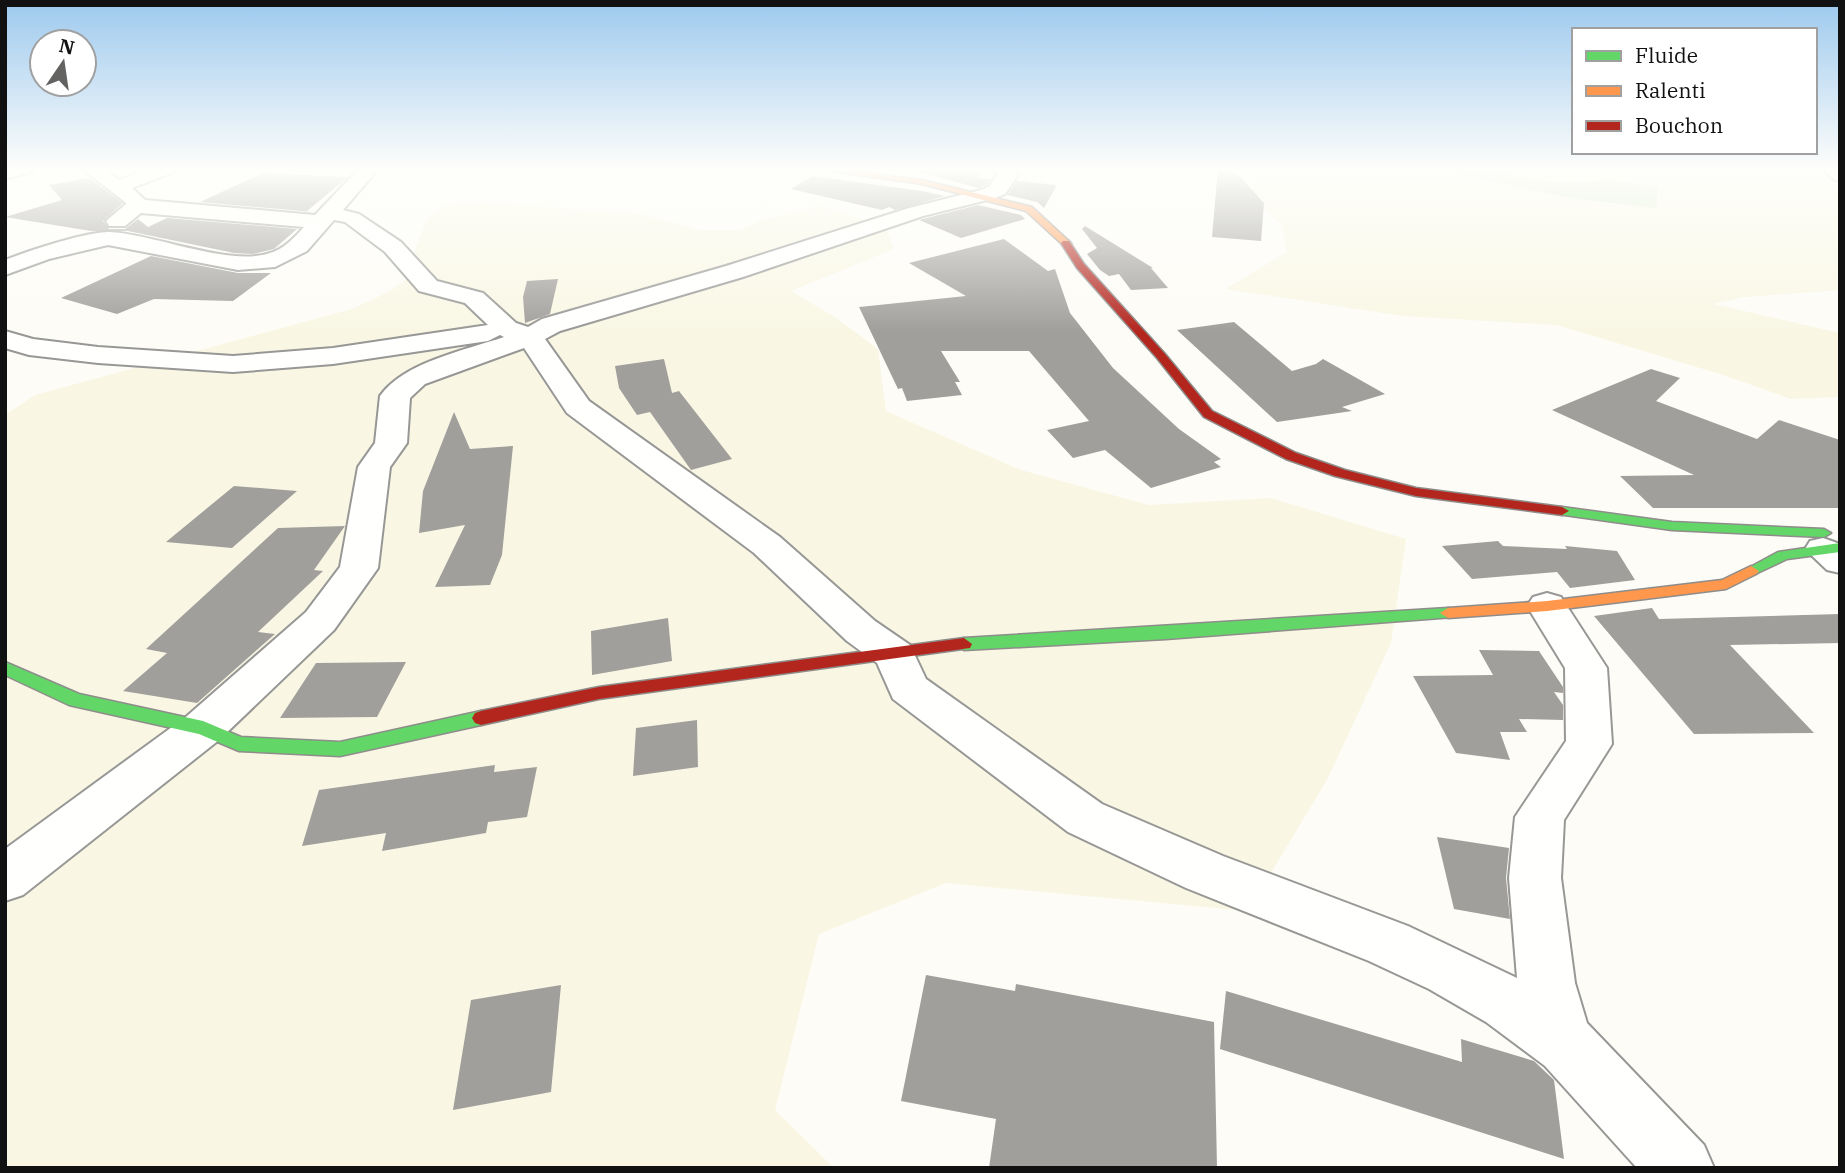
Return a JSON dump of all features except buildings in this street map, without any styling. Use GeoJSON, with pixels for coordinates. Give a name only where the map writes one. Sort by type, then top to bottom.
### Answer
{"type":"FeatureCollection","features":[{"type":"Feature","properties":{"kind":"main road"},"geometry":{"type":"LineString","coordinates":[[1045,223],[1063,238],[1080,266],[1161,356],[1208,414],[1291,456],[1340,473],[1416,492],[1836,548]]}},
{"type":"Feature","properties":{"kind":"main road"},"geometry":{"type":"LineString","coordinates":[[5,668],[75,700],[204,728],[239,744],[340,750],[599,693],[983,641],[1192,631],[1547,606],[1726,584],[1783,555],[1836,548]]}},
{"type":"Feature","properties":{"kind":"street"},"geometry":{"type":"LineString","coordinates":[[108,238],[117,223]]}},
{"type":"Feature","properties":{"kind":"street"},"geometry":{"type":"LineString","coordinates":[[5,268],[41,254],[108,238],[237,263],[258,263],[290,253],[319,223]]}},
{"type":"Feature","properties":{"kind":"street"},"geometry":{"type":"LineString","coordinates":[[359,223],[411,263],[428,286],[474,298],[519,333],[578,407],[767,545],[861,631],[895,655],[908,688],[1084,818],[1114,834],[1234,883],[1385,940],[1471,982],[1562,1041],[1681,1168]]}},
{"type":"Feature","properties":{"kind":"street"},"geometry":{"type":"LineString","coordinates":[[13,348],[233,364],[333,356],[519,333],[771,261],[886,223]]}},
{"type":"Feature","properties":{"kind":"street"},"geometry":{"type":"LineString","coordinates":[[5,879],[204,728],[320,621],[359,568],[374,467],[391,443],[395,396],[415,378],[519,333]]}},
{"type":"Feature","properties":{"kind":"street"},"geometry":{"type":"LineString","coordinates":[[1547,606],[1586,668],[1589,744],[1540,817],[1535,878],[1544,970],[1562,1041]]}},
{"type":"Feature","properties":{"kind":"shaded area"},"geometry":{"type":"Polygon","coordinates":[[[426,223],[674,223],[701,230],[740,230],[756,223],[873,223],[886,227],[894,249],[791,291],[835,317],[878,349],[886,411],[1021,470],[1149,505],[1271,498],[1406,539],[1391,643],[1327,780],[1248,911],[946,883],[819,934],[775,1110],[834,1168],[5,1168],[5,415],[35,395],[352,309],[388,292],[411,276],[410,263],[426,223]]]}},
{"type":"Feature","properties":{"kind":"shaded area"},"geometry":{"type":"Polygon","coordinates":[[[1840,223],[1840,290],[1744,297],[1714,304],[1840,333],[1840,397],[1791,399],[1723,375],[1557,325],[1403,316],[1226,289],[1287,252],[1281,224],[1840,223]]]}},
{"type":"Feature","properties":{"kind":"traffic: fast"},"geometry":{"type":"LineString","coordinates":[[1562,511],[1672,526],[1824,533]]}},
{"type":"Feature","properties":{"kind":"traffic: fast"},"geometry":{"type":"LineString","coordinates":[[1751,571],[1783,555],[1840,547]]}},
{"type":"Feature","properties":{"kind":"traffic: fast"},"geometry":{"type":"LineString","coordinates":[[964,644],[1448,613]]}},
{"type":"Feature","properties":{"kind":"traffic: fast"},"geometry":{"type":"LineString","coordinates":[[5,668],[75,700],[203,728],[239,744],[340,749],[481,718]]}},
{"type":"Feature","properties":{"kind":"traffic: slow"},"geometry":{"type":"LineString","coordinates":[[1044,223],[1066,243]]}},
{"type":"Feature","properties":{"kind":"traffic: slow"},"geometry":{"type":"LineString","coordinates":[[1448,613],[1547,606],[1726,584],[1751,571]]}},
{"type":"Feature","properties":{"kind":"traffic: jam"},"geometry":{"type":"LineString","coordinates":[[1066,243],[1080,266],[1161,356],[1208,414],[1291,456],[1340,473],[1416,492],[1562,511]]}},
{"type":"Feature","properties":{"kind":"traffic: jam"},"geometry":{"type":"LineString","coordinates":[[481,718],[599,693],[964,644]]}}]}
